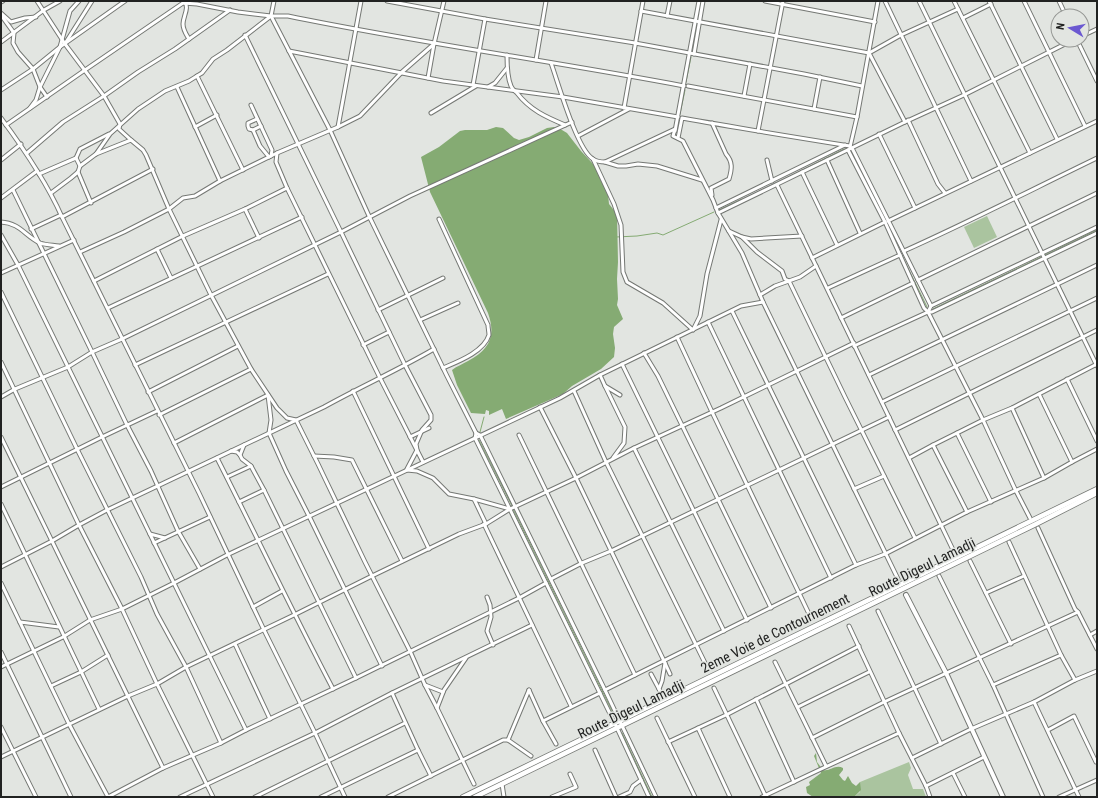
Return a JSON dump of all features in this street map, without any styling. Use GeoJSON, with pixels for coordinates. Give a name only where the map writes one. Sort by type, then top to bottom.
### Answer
{"type":"FeatureCollection","features":[{"type":"Feature","properties":{"kind":"main road","name":"2eme Voie de Contournement"},"geometry":{"type":"LineString","coordinates":[[463,797],[618,724],[1097,489]]}},
{"type":"Feature","properties":{"kind":"main road","name":"Route Digeul Lamadji"},"geometry":{"type":"LineString","coordinates":[[475,797],[618,724],[1097,493]]}},
{"type":"Feature","properties":{"kind":"street"},"geometry":{"type":"LineString","coordinates":[[37,1],[65,44],[104,96],[120,124],[119,129],[143,150],[153,169],[169,209],[211,294],[251,369],[268,395],[287,418],[296,420]]}},
{"type":"Feature","properties":{"kind":"street"},"geometry":{"type":"LineString","coordinates":[[1,42],[44,10],[60,1]]}},
{"type":"Feature","properties":{"kind":"street"},"geometry":{"type":"LineString","coordinates":[[28,111],[36,100],[40,88],[63,40],[70,11],[79,1]]}},
{"type":"Feature","properties":{"kind":"street"},"geometry":{"type":"LineString","coordinates":[[65,44],[92,1]]}},
{"type":"Feature","properties":{"kind":"street"},"geometry":{"type":"LineString","coordinates":[[1,90],[33,69],[60,47],[125,1]]}},
{"type":"Feature","properties":{"kind":"street"},"geometry":{"type":"LineString","coordinates":[[192,1],[197,4]]}},
{"type":"Feature","properties":{"kind":"street"},"geometry":{"type":"LineString","coordinates":[[96,154],[110,134],[138,109],[155,96],[177,87],[202,73],[213,59],[227,50],[270,16],[274,1]]}},
{"type":"Feature","properties":{"kind":"street"},"geometry":{"type":"LineString","coordinates":[[338,128],[361,1]]}},
{"type":"Feature","properties":{"kind":"street"},"geometry":{"type":"LineString","coordinates":[[387,1],[442,12],[692,53],[862,86]]}},
{"type":"Feature","properties":{"kind":"street"},"geometry":{"type":"LineString","coordinates":[[428,78],[444,1]]}},
{"type":"Feature","properties":{"kind":"street"},"geometry":{"type":"LineString","coordinates":[[536,60],[546,1]]}},
{"type":"Feature","properties":{"kind":"street"},"geometry":{"type":"LineString","coordinates":[[624,108],[643,1]]}},
{"type":"Feature","properties":{"kind":"street"},"geometry":{"type":"LineString","coordinates":[[667,16],[670,1]]}},
{"type":"Feature","properties":{"kind":"street"},"geometry":{"type":"LineString","coordinates":[[673,136],[686,86],[699,1]]}},
{"type":"Feature","properties":{"kind":"street"},"geometry":{"type":"LineString","coordinates":[[697,21],[703,1]]}},
{"type":"Feature","properties":{"kind":"street"},"geometry":{"type":"LineString","coordinates":[[766,1],[782,2],[875,22]]}},
{"type":"Feature","properties":{"kind":"street"},"geometry":{"type":"LineString","coordinates":[[850,148],[878,1]]}},
{"type":"Feature","properties":{"kind":"street"},"geometry":{"type":"LineString","coordinates":[[885,1],[971,181]]}},
{"type":"Feature","properties":{"kind":"street"},"geometry":{"type":"LineString","coordinates":[[909,458],[983,420],[1012,408],[1097,365],[919,1]]}},
{"type":"Feature","properties":{"kind":"street"},"geometry":{"type":"LineString","coordinates":[[954,1],[1030,153]]}},
{"type":"Feature","properties":{"kind":"street"},"geometry":{"type":"LineString","coordinates":[[1024,1],[1085,126]]}},
{"type":"Feature","properties":{"kind":"street"},"geometry":{"type":"LineString","coordinates":[[185,2],[183,24],[184,32],[189,40]]}},
{"type":"Feature","properties":{"kind":"street"},"geometry":{"type":"LineString","coordinates":[[6,125],[185,2],[270,16],[288,16],[434,44],[630,76],[857,117]]}},
{"type":"Feature","properties":{"kind":"street"},"geometry":{"type":"LineString","coordinates":[[758,130],[771,68],[782,2]]}},
{"type":"Feature","properties":{"kind":"street"},"geometry":{"type":"LineString","coordinates":[[963,18],[990,2],[1057,139]]}},
{"type":"Feature","properties":{"kind":"street"},"geometry":{"type":"LineString","coordinates":[[641,11],[869,53],[958,9]]}},
{"type":"Feature","properties":{"kind":"street"},"geometry":{"type":"LineString","coordinates":[[26,153],[63,122],[189,40],[230,10]]}},
{"type":"Feature","properties":{"kind":"street"},"geometry":{"type":"LineString","coordinates":[[1,14],[4,14],[11,22],[36,16]]}},
{"type":"Feature","properties":{"kind":"street"},"geometry":{"type":"LineString","coordinates":[[1,14],[14,33],[13,42],[18,52],[33,69],[40,88],[47,97]]}},
{"type":"Feature","properties":{"kind":"street"},"geometry":{"type":"LineString","coordinates":[[270,16],[330,130],[443,368],[476,433],[480,435],[546,583],[600,693],[656,797]]}},
{"type":"Feature","properties":{"kind":"street"},"geometry":{"type":"LineString","coordinates":[[475,85],[485,19]]}},
{"type":"Feature","properties":{"kind":"street"},"geometry":{"type":"LineString","coordinates":[[245,35],[378,310],[431,415],[431,420],[421,432],[416,444],[417,450],[406,470]]}},
{"type":"Feature","properties":{"kind":"street"},"geometry":{"type":"LineString","coordinates":[[80,252],[169,209],[183,198],[194,196],[270,156],[338,128],[360,116],[402,72],[434,44]]}},
{"type":"Feature","properties":{"kind":"street"},"geometry":{"type":"LineString","coordinates":[[718,213],[906,121],[964,95],[1057,48]]}},
{"type":"Feature","properties":{"kind":"street"},"geometry":{"type":"LineString","coordinates":[[1081,48],[1097,81]]}},
{"type":"Feature","properties":{"kind":"street"},"geometry":{"type":"LineString","coordinates":[[289,51],[428,78],[563,97],[678,117]]}},
{"type":"Feature","properties":{"kind":"street"},"geometry":{"type":"LineString","coordinates":[[869,53],[938,184],[945,193]]}},
{"type":"Feature","properties":{"kind":"street"},"geometry":{"type":"LineString","coordinates":[[507,55],[507,68],[511,87],[530,107],[550,119],[565,125]]}},
{"type":"Feature","properties":{"kind":"street"},"geometry":{"type":"LineString","coordinates":[[551,63],[578,136],[585,151],[593,159],[614,204],[621,225],[622,272],[628,282],[663,303],[693,330]]}},
{"type":"Feature","properties":{"kind":"street"},"geometry":{"type":"LineString","coordinates":[[744,96],[750,64]]}},
{"type":"Feature","properties":{"kind":"street"},"geometry":{"type":"LineString","coordinates":[[488,87],[495,83],[507,68]]}},
{"type":"Feature","properties":{"kind":"street"},"geometry":{"type":"LineString","coordinates":[[197,76],[243,170]]}},
{"type":"Feature","properties":{"kind":"street"},"geometry":{"type":"LineString","coordinates":[[814,109],[820,77]]}},
{"type":"Feature","properties":{"kind":"street"},"geometry":{"type":"LineString","coordinates":[[431,113],[475,85]]}},
{"type":"Feature","properties":{"kind":"street"},"geometry":{"type":"LineString","coordinates":[[177,87],[220,181]]}},
{"type":"Feature","properties":{"kind":"street"},"geometry":{"type":"LineString","coordinates":[[251,105],[272,150],[270,156]]}},
{"type":"Feature","properties":{"kind":"street"},"geometry":{"type":"LineString","coordinates":[[578,136],[630,109]]}},
{"type":"Feature","properties":{"kind":"street"},"geometry":{"type":"LineString","coordinates":[[195,127],[217,115]]}},
{"type":"Feature","properties":{"kind":"street"},"geometry":{"type":"LineString","coordinates":[[1,118],[2,123],[6,125],[21,144],[51,193],[345,797]]}},
{"type":"Feature","properties":{"kind":"street"},"geometry":{"type":"LineString","coordinates":[[678,138],[682,118],[846,145],[850,148],[886,222],[924,308],[928,312],[943,340],[1030,518]]}},
{"type":"Feature","properties":{"kind":"street"},"geometry":{"type":"LineString","coordinates":[[257,119],[248,123],[249,129],[253,130],[260,146],[270,156]]}},
{"type":"Feature","properties":{"kind":"street"},"geometry":{"type":"LineString","coordinates":[[812,258],[1097,121]]}},
{"type":"Feature","properties":{"kind":"street"},"geometry":{"type":"LineString","coordinates":[[1,397],[15,389],[68,367],[92,352],[122,339],[211,294],[341,232],[410,196],[572,122]]}},
{"type":"Feature","properties":{"kind":"street"},"geometry":{"type":"LineString","coordinates":[[712,123],[728,157],[732,170],[729,179],[711,188],[712,199]]}},
{"type":"Feature","properties":{"kind":"street"},"geometry":{"type":"LineString","coordinates":[[253,130],[261,126]]}},
{"type":"Feature","properties":{"kind":"street"},"geometry":{"type":"LineString","coordinates":[[605,162],[675,129],[673,136]]}},
{"type":"Feature","properties":{"kind":"street"},"geometry":{"type":"LineString","coordinates":[[1,198],[38,173],[76,158],[80,149],[110,134]]}},
{"type":"Feature","properties":{"kind":"street"},"geometry":{"type":"LineString","coordinates":[[879,134],[915,208]]}},
{"type":"Feature","properties":{"kind":"street"},"geometry":{"type":"LineString","coordinates":[[673,136],[684,141],[721,220],[742,253],[763,302],[898,579]]}},
{"type":"Feature","properties":{"kind":"street"},"geometry":{"type":"LineString","coordinates":[[51,193],[78,172],[80,166],[96,154],[131,140]]}},
{"type":"Feature","properties":{"kind":"street"},"geometry":{"type":"LineString","coordinates":[[1,160],[21,144]]}},
{"type":"Feature","properties":{"kind":"street"},"geometry":{"type":"LineString","coordinates":[[716,208],[846,145]]}},
{"type":"Feature","properties":{"kind":"street"},"geometry":{"type":"LineString","coordinates":[[277,153],[276,162],[287,188],[363,345],[423,462]]}},
{"type":"Feature","properties":{"kind":"street"},"geometry":{"type":"LineString","coordinates":[[76,158],[80,166]]}},
{"type":"Feature","properties":{"kind":"street"},"geometry":{"type":"LineString","coordinates":[[904,251],[972,220],[1097,158]]}},
{"type":"Feature","properties":{"kind":"street"},"geometry":{"type":"LineString","coordinates":[[593,159],[618,166],[638,164],[657,166],[702,180]]}},
{"type":"Feature","properties":{"kind":"street"},"geometry":{"type":"LineString","coordinates":[[767,160],[772,181]]}},
{"type":"Feature","properties":{"kind":"street"},"geometry":{"type":"LineString","coordinates":[[826,160],[860,234]]}},
{"type":"Feature","properties":{"kind":"street"},"geometry":{"type":"LineString","coordinates":[[32,229],[91,203],[153,169]]}},
{"type":"Feature","properties":{"kind":"street"},"geometry":{"type":"LineString","coordinates":[[78,172],[91,203]]}},
{"type":"Feature","properties":{"kind":"street"},"geometry":{"type":"LineString","coordinates":[[802,172],[837,245]]}},
{"type":"Feature","properties":{"kind":"street"},"geometry":{"type":"LineString","coordinates":[[777,185],[955,554]]}},
{"type":"Feature","properties":{"kind":"street"},"geometry":{"type":"LineString","coordinates":[[94,282],[183,236],[245,209],[287,188]]}},
{"type":"Feature","properties":{"kind":"street"},"geometry":{"type":"LineString","coordinates":[[13,190],[158,486],[178,532],[200,569]]}},
{"type":"Feature","properties":{"kind":"street"},"geometry":{"type":"LineString","coordinates":[[918,280],[1097,193]]}},
{"type":"Feature","properties":{"kind":"street"},"geometry":{"type":"LineString","coordinates":[[245,209],[259,238]]}},
{"type":"Feature","properties":{"kind":"street"},"geometry":{"type":"LineString","coordinates":[[108,308],[302,217]]}},
{"type":"Feature","properties":{"kind":"street"},"geometry":{"type":"LineString","coordinates":[[438,219],[488,325],[489,335],[481,347],[466,358],[443,368]]}},
{"type":"Feature","properties":{"kind":"street"},"geometry":{"type":"LineString","coordinates":[[693,330],[700,316],[707,274],[721,220]]}},
{"type":"Feature","properties":{"kind":"street"},"geometry":{"type":"LineString","coordinates":[[1,222],[20,227],[38,242],[46,245],[61,246]]}},
{"type":"Feature","properties":{"kind":"street"},"geometry":{"type":"LineString","coordinates":[[886,222],[904,251],[931,306]]}},
{"type":"Feature","properties":{"kind":"street"},"geometry":{"type":"LineString","coordinates":[[1,757],[128,696],[157,684],[186,667],[402,561],[459,534],[485,524],[513,508],[657,437],[744,397],[825,357],[928,312],[932,312],[1097,227]]}},
{"type":"Feature","properties":{"kind":"street"},"geometry":{"type":"LineString","coordinates":[[728,231],[742,237],[751,238],[802,236]]}},
{"type":"Feature","properties":{"kind":"street"},"geometry":{"type":"LineString","coordinates":[[928,312],[931,306],[1097,233]]}},
{"type":"Feature","properties":{"kind":"street"},"geometry":{"type":"LineString","coordinates":[[1,235],[18,265],[246,730]]}},
{"type":"Feature","properties":{"kind":"street"},"geometry":{"type":"LineString","coordinates":[[742,237],[757,252],[782,271],[786,279],[790,281],[825,357],[915,538]]}},
{"type":"Feature","properties":{"kind":"street"},"geometry":{"type":"LineString","coordinates":[[1,273],[74,240]]}},
{"type":"Feature","properties":{"kind":"street"},"geometry":{"type":"LineString","coordinates":[[157,249],[171,278]]}},
{"type":"Feature","properties":{"kind":"street"},"geometry":{"type":"LineString","coordinates":[[828,288],[900,255]]}},
{"type":"Feature","properties":{"kind":"street"},"geometry":{"type":"LineString","coordinates":[[869,376],[1097,265]]}},
{"type":"Feature","properties":{"kind":"street"},"geometry":{"type":"LineString","coordinates":[[760,294],[800,277],[816,266]]}},
{"type":"Feature","properties":{"kind":"street"},"geometry":{"type":"LineString","coordinates":[[135,366],[328,274]]}},
{"type":"Feature","properties":{"kind":"street"},"geometry":{"type":"LineString","coordinates":[[378,310],[443,278]]}},
{"type":"Feature","properties":{"kind":"street"},"geometry":{"type":"LineString","coordinates":[[841,318],[913,283]]}},
{"type":"Feature","properties":{"kind":"street"},"geometry":{"type":"LineString","coordinates":[[1,292],[77,450],[149,594],[157,614],[186,667],[221,743]]}},
{"type":"Feature","properties":{"kind":"street"},"geometry":{"type":"LineString","coordinates":[[882,402],[1071,312],[1097,298]]}},
{"type":"Feature","properties":{"kind":"street"},"geometry":{"type":"LineString","coordinates":[[1,667],[64,637],[90,620],[122,609],[149,594],[174,584],[227,555],[283,530],[394,475],[574,391],[600,375],[708,322],[744,305],[763,302]]}},
{"type":"Feature","properties":{"kind":"street"},"geometry":{"type":"LineString","coordinates":[[420,320],[458,303]]}},
{"type":"Feature","properties":{"kind":"street"},"geometry":{"type":"LineString","coordinates":[[732,311],[856,565]]}},
{"type":"Feature","properties":{"kind":"street"},"geometry":{"type":"LineString","coordinates":[[708,322],[831,578]]}},
{"type":"Feature","properties":{"kind":"street"},"geometry":{"type":"LineString","coordinates":[[895,430],[1097,330]]}},
{"type":"Feature","properties":{"kind":"street"},"geometry":{"type":"LineString","coordinates":[[363,345],[389,332]]}},
{"type":"Feature","properties":{"kind":"street"},"geometry":{"type":"LineString","coordinates":[[677,337],[811,618]]}},
{"type":"Feature","properties":{"kind":"street"},"geometry":{"type":"LineString","coordinates":[[148,392],[238,346]]}},
{"type":"Feature","properties":{"kind":"street"},"geometry":{"type":"LineString","coordinates":[[1,567],[52,541],[107,510],[324,407],[434,349]]}},
{"type":"Feature","properties":{"kind":"street"},"geometry":{"type":"LineString","coordinates":[[644,353],[771,608]]}},
{"type":"Feature","properties":{"kind":"street"},"geometry":{"type":"LineString","coordinates":[[1,362],[79,525],[122,609],[213,797]]}},
{"type":"Feature","properties":{"kind":"street"},"geometry":{"type":"LineString","coordinates":[[622,364],[747,620]]}},
{"type":"Feature","properties":{"kind":"street"},"geometry":{"type":"LineString","coordinates":[[159,415],[251,369]]}},
{"type":"Feature","properties":{"kind":"street"},"geometry":{"type":"LineString","coordinates":[[600,375],[625,427],[624,443],[612,459]]}},
{"type":"Feature","properties":{"kind":"street"},"geometry":{"type":"LineString","coordinates":[[1067,379],[1097,442]]}},
{"type":"Feature","properties":{"kind":"street"},"geometry":{"type":"LineString","coordinates":[[605,386],[620,395]]}},
{"type":"Feature","properties":{"kind":"street"},"geometry":{"type":"LineString","coordinates":[[353,391],[429,549]]}},
{"type":"Feature","properties":{"kind":"street"},"geometry":{"type":"LineString","coordinates":[[574,391],[606,462],[708,669]]}},
{"type":"Feature","properties":{"kind":"street"},"geometry":{"type":"LineString","coordinates":[[1039,394],[1072,462]]}},
{"type":"Feature","properties":{"kind":"street"},"geometry":{"type":"LineString","coordinates":[[268,395],[270,420],[269,433],[382,666]]}},
{"type":"Feature","properties":{"kind":"street"},"geometry":{"type":"LineString","coordinates":[[174,443],[268,395]]}},
{"type":"Feature","properties":{"kind":"street"},"geometry":{"type":"LineString","coordinates":[[540,407],[576,478],[670,674]]}},
{"type":"Feature","properties":{"kind":"street"},"geometry":{"type":"LineString","coordinates":[[1012,408],[1044,478]]}},
{"type":"Feature","properties":{"kind":"street"},"geometry":{"type":"LineString","coordinates":[[1,487],[157,411]]}},
{"type":"Feature","properties":{"kind":"street"},"geometry":{"type":"LineString","coordinates":[[551,579],[889,417]]}},
{"type":"Feature","properties":{"kind":"street"},"geometry":{"type":"LineString","coordinates":[[296,420],[474,784]]}},
{"type":"Feature","properties":{"kind":"street"},"geometry":{"type":"LineString","coordinates":[[410,437],[430,428]]}},
{"type":"Feature","properties":{"kind":"street"},"geometry":{"type":"LineString","coordinates":[[476,433],[475,438],[551,579],[605,690],[649,797]]}},
{"type":"Feature","properties":{"kind":"street"},"geometry":{"type":"LineString","coordinates":[[957,433],[991,502]]}},
{"type":"Feature","properties":{"kind":"street"},"geometry":{"type":"LineString","coordinates":[[519,435],[635,675]]}},
{"type":"Feature","properties":{"kind":"street"},"geometry":{"type":"LineString","coordinates":[[1,437],[163,768]]}},
{"type":"Feature","properties":{"kind":"street"},"geometry":{"type":"LineString","coordinates":[[240,455],[244,445]]}},
{"type":"Feature","properties":{"kind":"street"},"geometry":{"type":"LineString","coordinates":[[933,445],[967,512]]}},
{"type":"Feature","properties":{"kind":"street"},"geometry":{"type":"LineString","coordinates":[[634,448],[724,631]]}},
{"type":"Feature","properties":{"kind":"street"},"geometry":{"type":"LineString","coordinates":[[605,690],[664,662],[856,565],[885,554],[1015,489],[1044,478],[1097,449]]}},
{"type":"Feature","properties":{"kind":"street"},"geometry":{"type":"LineString","coordinates":[[231,451],[236,452],[251,466],[356,678]]}},
{"type":"Feature","properties":{"kind":"street"},"geometry":{"type":"LineString","coordinates":[[314,456],[352,460],[402,561]]}},
{"type":"Feature","properties":{"kind":"street"},"geometry":{"type":"LineString","coordinates":[[217,458],[294,615],[333,689]]}},
{"type":"Feature","properties":{"kind":"street"},"geometry":{"type":"LineString","coordinates":[[227,477],[251,466]]}},
{"type":"Feature","properties":{"kind":"street"},"geometry":{"type":"LineString","coordinates":[[406,470],[417,471],[433,478],[449,494],[513,508]]}},
{"type":"Feature","properties":{"kind":"street"},"geometry":{"type":"LineString","coordinates":[[854,490],[884,476]]}},
{"type":"Feature","properties":{"kind":"street"},"geometry":{"type":"LineString","coordinates":[[239,502],[264,490]]}},
{"type":"Feature","properties":{"kind":"street"},"geometry":{"type":"LineString","coordinates":[[474,499],[532,626],[571,706]]}},
{"type":"Feature","properties":{"kind":"street"},"geometry":{"type":"LineString","coordinates":[[1,504],[99,710]]}},
{"type":"Feature","properties":{"kind":"street"},"geometry":{"type":"LineString","coordinates":[[154,543],[210,517]]}},
{"type":"Feature","properties":{"kind":"street"},"geometry":{"type":"LineString","coordinates":[[1038,528],[1075,609],[1097,649]]}},
{"type":"Feature","properties":{"kind":"street"},"geometry":{"type":"LineString","coordinates":[[150,534],[165,538]]}},
{"type":"Feature","properties":{"kind":"street"},"geometry":{"type":"LineString","coordinates":[[1009,542],[1061,655],[1075,680]]}},
{"type":"Feature","properties":{"kind":"street"},"geometry":{"type":"LineString","coordinates":[[970,561],[1011,644]]}},
{"type":"Feature","properties":{"kind":"street"},"geometry":{"type":"LineString","coordinates":[[939,576],[993,686],[1043,797]]}},
{"type":"Feature","properties":{"kind":"street"},"geometry":{"type":"LineString","coordinates":[[986,593],[1024,576]]}},
{"type":"Feature","properties":{"kind":"street"},"geometry":{"type":"LineString","coordinates":[[1,583],[70,724],[108,797],[163,768],[221,743],[382,666],[546,583]]}},
{"type":"Feature","properties":{"kind":"street"},"geometry":{"type":"LineString","coordinates":[[252,607],[282,591]]}},
{"type":"Feature","properties":{"kind":"street"},"geometry":{"type":"LineString","coordinates":[[906,595],[946,673],[1003,797]]}},
{"type":"Feature","properties":{"kind":"street"},"geometry":{"type":"LineString","coordinates":[[487,597],[491,612],[487,631],[493,645]]}},
{"type":"Feature","properties":{"kind":"street"},"geometry":{"type":"LineString","coordinates":[[878,611],[941,744]]}},
{"type":"Feature","properties":{"kind":"street"},"geometry":{"type":"LineString","coordinates":[[812,738],[884,702],[1011,644],[1047,625],[1078,612]]}},
{"type":"Feature","properties":{"kind":"street"},"geometry":{"type":"LineString","coordinates":[[20,622],[59,627]]}},
{"type":"Feature","properties":{"kind":"street"},"geometry":{"type":"LineString","coordinates":[[180,797],[315,733],[392,693],[532,626]]}},
{"type":"Feature","properties":{"kind":"street"},"geometry":{"type":"LineString","coordinates":[[849,626],[869,672],[926,786],[930,797]]}},
{"type":"Feature","properties":{"kind":"street"},"geometry":{"type":"LineString","coordinates":[[1090,635],[1097,631]]}},
{"type":"Feature","properties":{"kind":"street"},"geometry":{"type":"LineString","coordinates":[[235,644],[270,719]]}},
{"type":"Feature","properties":{"kind":"street"},"geometry":{"type":"LineString","coordinates":[[668,742],[726,715],[859,646]]}},
{"type":"Feature","properties":{"kind":"street"},"geometry":{"type":"LineString","coordinates":[[1,652],[71,797]]}},
{"type":"Feature","properties":{"kind":"street"},"geometry":{"type":"LineString","coordinates":[[51,686],[81,672],[108,655]]}},
{"type":"Feature","properties":{"kind":"street"},"geometry":{"type":"LineString","coordinates":[[993,686],[1061,655]]}},
{"type":"Feature","properties":{"kind":"street"},"geometry":{"type":"LineString","coordinates":[[437,708],[443,692],[466,658]]}},
{"type":"Feature","properties":{"kind":"street"},"geometry":{"type":"LineString","coordinates":[[659,689],[662,681],[664,662]]}},
{"type":"Feature","properties":{"kind":"street"},"geometry":{"type":"LineString","coordinates":[[775,662],[798,706],[826,766]]}},
{"type":"Feature","properties":{"kind":"street"},"geometry":{"type":"LineString","coordinates":[[912,758],[971,729],[1034,702],[1075,680],[1097,671]]}},
{"type":"Feature","properties":{"kind":"street"},"geometry":{"type":"LineString","coordinates":[[798,706],[869,672]]}},
{"type":"Feature","properties":{"kind":"street"},"geometry":{"type":"LineString","coordinates":[[651,674],[662,695]]}},
{"type":"Feature","properties":{"kind":"street"},"geometry":{"type":"LineString","coordinates":[[425,685],[443,692]]}},
{"type":"Feature","properties":{"kind":"street"},"geometry":{"type":"LineString","coordinates":[[714,688],[764,797],[826,766],[899,733]]}},
{"type":"Feature","properties":{"kind":"street"},"geometry":{"type":"LineString","coordinates":[[508,740],[528,690],[556,744]]}},
{"type":"Feature","properties":{"kind":"street"},"geometry":{"type":"LineString","coordinates":[[392,693],[431,776]]}},
{"type":"Feature","properties":{"kind":"street"},"geometry":{"type":"LineString","coordinates":[[543,721],[600,693]]}},
{"type":"Feature","properties":{"kind":"street"},"geometry":{"type":"LineString","coordinates":[[756,699],[794,782]]}},
{"type":"Feature","properties":{"kind":"street"},"geometry":{"type":"LineString","coordinates":[[1034,702],[1079,797]]}},
{"type":"Feature","properties":{"kind":"street"},"geometry":{"type":"LineString","coordinates":[[1048,730],[1074,716],[1096,762]]}},
{"type":"Feature","properties":{"kind":"street"},"geometry":{"type":"LineString","coordinates":[[657,718],[695,797]]}},
{"type":"Feature","properties":{"kind":"street"},"geometry":{"type":"LineString","coordinates":[[255,797],[405,723]]}},
{"type":"Feature","properties":{"kind":"street"},"geometry":{"type":"LineString","coordinates":[[1,727],[36,797]]}},
{"type":"Feature","properties":{"kind":"street"},"geometry":{"type":"LineString","coordinates":[[698,728],[730,797]]}},
{"type":"Feature","properties":{"kind":"street"},"geometry":{"type":"LineString","coordinates":[[388,797],[503,740],[508,740],[531,756]]}},
{"type":"Feature","properties":{"kind":"street"},"geometry":{"type":"LineString","coordinates":[[321,797],[418,750]]}},
{"type":"Feature","properties":{"kind":"street"},"geometry":{"type":"LineString","coordinates":[[595,750],[616,797]]}},
{"type":"Feature","properties":{"kind":"street"},"geometry":{"type":"LineString","coordinates":[[926,786],[984,756]]}},
{"type":"Feature","properties":{"kind":"street"},"geometry":{"type":"LineString","coordinates":[[953,773],[965,797]]}},
{"type":"Feature","properties":{"kind":"street"},"geometry":{"type":"LineString","coordinates":[[552,797],[576,787],[570,774]]}},
{"type":"Feature","properties":{"kind":"street"},"geometry":{"type":"LineString","coordinates":[[619,797],[630,792],[633,786],[641,780]]}},
{"type":"Feature","properties":{"kind":"street"},"geometry":{"type":"LineString","coordinates":[[1059,797],[1097,780]]}},
{"type":"Feature","properties":{"kind":"street"},"geometry":{"type":"LineString","coordinates":[[502,784],[505,796]]}},
{"type":"Feature","properties":{"kind":"shaded area"},"geometry":{"type":"Polygon","coordinates":[[[496,127],[503,128],[514,138],[519,140],[547,128],[554,127],[562,130],[567,133],[594,165],[608,194],[609,204],[617,214],[617,305],[623,319],[614,327],[614,357],[601,369],[572,386],[563,394],[506,419],[502,409],[489,415],[489,411],[486,410],[485,414],[471,413],[457,385],[452,370],[482,352],[486,347],[491,335],[490,321],[488,313],[430,192],[421,157],[439,147],[460,131],[487,130],[496,127]]]}},
{"type":"Feature","properties":{"kind":"shaded area"},"geometry":{"type":"Polygon","coordinates":[[[987,216],[997,237],[974,248],[964,227],[987,216]]]}},
{"type":"Feature","properties":{"kind":"shaded area"},"geometry":{"type":"Polygon","coordinates":[[[816,753],[817,762],[823,770],[837,767],[843,768],[839,775],[843,780],[845,781],[848,776],[852,783],[856,786],[860,782],[861,790],[854,797],[813,797],[807,793],[806,787],[810,785],[809,782],[821,773],[814,756],[816,753]]]}},
{"type":"Feature","properties":{"kind":"shaded area"},"geometry":{"type":"Polygon","coordinates":[[[909,762],[911,768],[908,775],[913,789],[923,789],[926,797],[854,797],[860,792],[860,782],[909,762]]]}},
{"type":"Feature","properties":{"kind":"waterway"},"geometry":{"type":"LineString","coordinates":[[698,17],[701,1]]}},
{"type":"Feature","properties":{"kind":"waterway"},"geometry":{"type":"LineString","coordinates":[[692,49],[696,26]]}},
{"type":"Feature","properties":{"kind":"waterway"},"geometry":{"type":"LineString","coordinates":[[686,82],[691,57]]}},
{"type":"Feature","properties":{"kind":"waterway"},"geometry":{"type":"LineString","coordinates":[[680,114],[685,90]]}},
{"type":"Feature","properties":{"kind":"waterway"},"geometry":{"type":"LineString","coordinates":[[767,188],[844,149]]}},
{"type":"Feature","properties":{"kind":"waterway"},"geometry":{"type":"LineString","coordinates":[[851,151],[870,190]]}},
{"type":"Feature","properties":{"kind":"waterway"},"geometry":{"type":"LineString","coordinates":[[719,210],[742,199]]}},
{"type":"Feature","properties":{"kind":"waterway"},"geometry":{"type":"LineString","coordinates":[[616,237],[657,233],[663,235],[714,212]]}},
{"type":"Feature","properties":{"kind":"waterway"},"geometry":{"type":"LineString","coordinates":[[1045,255],[1097,230]]}},
{"type":"Feature","properties":{"kind":"waterway"},"geometry":{"type":"LineString","coordinates":[[902,256],[927,307]]}},
{"type":"Feature","properties":{"kind":"waterway"},"geometry":{"type":"LineString","coordinates":[[933,309],[1041,257]]}},
{"type":"Feature","properties":{"kind":"waterway"},"geometry":{"type":"LineString","coordinates":[[480,432],[484,417]]}},
{"type":"Feature","properties":{"kind":"waterway"},"geometry":{"type":"LineString","coordinates":[[479,440],[512,506]]}},
{"type":"Feature","properties":{"kind":"waterway"},"geometry":{"type":"LineString","coordinates":[[513,509],[614,715]]}},
{"type":"Feature","properties":{"kind":"waterway"},"geometry":{"type":"LineString","coordinates":[[622,733],[652,797]]}}]}
